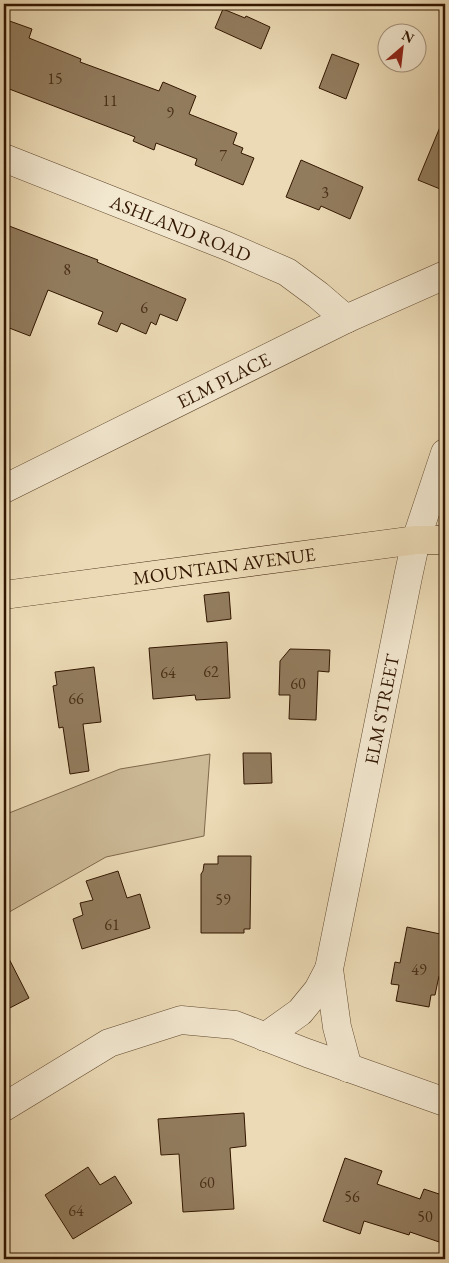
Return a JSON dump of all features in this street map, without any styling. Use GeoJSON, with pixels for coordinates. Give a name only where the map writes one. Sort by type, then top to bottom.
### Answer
{"type":"FeatureCollection","features":[{"type":"Feature","properties":{"kind":"main road","name":"MOUNTAIN AVENUE"},"geometry":{"type":"LineString","coordinates":[[4,595],[416,540],[445,540]]}},
{"type":"Feature","properties":{"kind":"street","name":"ASHLAND ROAD"},"geometry":{"type":"LineString","coordinates":[[4,158],[287,272],[346,319]]}},
{"type":"Feature","properties":{"kind":"street","name":"ELM PLACE"},"geometry":{"type":"LineString","coordinates":[[4,489],[346,319],[445,275]]}},
{"type":"Feature","properties":{"kind":"street","name":"ELM STREET"},"geometry":{"type":"LineString","coordinates":[[265,1037],[300,1012],[318,990],[329,969],[416,540],[445,453]]}},
{"type":"Feature","properties":{"kind":"street","name":"ELM STREET"},"geometry":{"type":"LineString","coordinates":[[329,969],[337,1027],[348,1068]]}},
{"type":"Feature","properties":{"kind":"street"},"geometry":{"type":"LineString","coordinates":[[4,1107],[109,1042],[181,1020],[235,1026],[445,1102]]}},
{"type":"Feature","properties":{"kind":"shaded area"},"geometry":{"type":"Polygon","coordinates":[[[210,754],[204,836],[106,857],[4,915],[4,815],[120,769],[210,754]]]}},
{"type":"Feature","properties":{"kind":"building"},"geometry":{"type":"Polygon","coordinates":[[[223,9],[245,18],[246,16],[270,27],[261,49],[215,28],[223,9]]]}},
{"type":"Feature","properties":{"kind":"building"},"geometry":{"type":"Polygon","coordinates":[[[4,19],[32,29],[29,38],[81,59],[80,62],[159,91],[163,82],[196,96],[189,114],[237,133],[233,144],[243,148],[241,153],[254,158],[243,185],[195,165],[197,159],[156,143],[154,150],[133,141],[135,137],[4,87],[4,19]]]}},
{"type":"Feature","properties":{"kind":"building"},"geometry":{"type":"Polygon","coordinates":[[[332,54],[359,64],[346,99],[319,88],[332,54]]]}},
{"type":"Feature","properties":{"kind":"building"},"geometry":{"type":"Polygon","coordinates":[[[445,115],[445,191],[418,180],[445,115]]]}},
{"type":"Feature","properties":{"kind":"building"},"geometry":{"type":"Polygon","coordinates":[[[301,160],[363,187],[350,219],[321,206],[319,210],[286,197],[301,160]]]}},
{"type":"Feature","properties":{"kind":"building"},"geometry":{"type":"Polygon","coordinates":[[[4,224],[98,260],[97,262],[186,299],[177,321],[160,314],[156,325],[151,322],[146,334],[121,323],[117,332],[98,324],[103,312],[48,290],[30,336],[4,326],[4,224]]]}},
{"type":"Feature","properties":{"kind":"building"},"geometry":{"type":"Polygon","coordinates":[[[229,592],[231,619],[207,622],[204,595],[229,592]]]}},
{"type":"Feature","properties":{"kind":"building"},"geometry":{"type":"Polygon","coordinates":[[[227,642],[230,698],[196,700],[195,695],[153,699],[149,648],[227,642]]]}},
{"type":"Feature","properties":{"kind":"building"},"geometry":{"type":"Polygon","coordinates":[[[290,649],[330,650],[329,672],[318,671],[316,720],[289,719],[290,695],[279,695],[280,661],[290,649]]]}},
{"type":"Feature","properties":{"kind":"building"},"geometry":{"type":"Polygon","coordinates":[[[94,667],[101,722],[83,724],[89,771],[70,774],[63,727],[59,728],[53,686],[57,685],[55,672],[94,667]]]}},
{"type":"Feature","properties":{"kind":"building"},"geometry":{"type":"Polygon","coordinates":[[[243,753],[271,753],[272,783],[244,784],[243,753]]]}},
{"type":"Feature","properties":{"kind":"building"},"geometry":{"type":"Polygon","coordinates":[[[218,856],[251,856],[250,929],[244,929],[244,933],[201,933],[201,874],[204,864],[218,864],[218,856]]]}},
{"type":"Feature","properties":{"kind":"building"},"geometry":{"type":"Polygon","coordinates":[[[118,871],[127,898],[140,894],[150,928],[82,949],[73,919],[83,915],[80,903],[93,900],[86,881],[118,871]]]}},
{"type":"Feature","properties":{"kind":"building"},"geometry":{"type":"Polygon","coordinates":[[[407,927],[445,935],[445,977],[439,976],[435,995],[431,995],[429,1007],[396,1001],[399,985],[391,984],[395,962],[400,963],[407,927]]]}},
{"type":"Feature","properties":{"kind":"building"},"geometry":{"type":"Polygon","coordinates":[[[4,949],[29,998],[4,1011],[4,949]]]}},
{"type":"Feature","properties":{"kind":"building"},"geometry":{"type":"Polygon","coordinates":[[[244,1113],[246,1146],[230,1148],[234,1209],[183,1212],[179,1154],[161,1155],[158,1119],[244,1113]]]}},
{"type":"Feature","properties":{"kind":"building"},"geometry":{"type":"Polygon","coordinates":[[[345,1158],[382,1171],[377,1184],[420,1199],[424,1189],[445,1196],[445,1244],[410,1232],[409,1235],[364,1221],[360,1234],[323,1221],[345,1158]]]}},
{"type":"Feature","properties":{"kind":"building"},"geometry":{"type":"Polygon","coordinates":[[[88,1167],[100,1185],[115,1176],[132,1203],[73,1239],[45,1195],[88,1167]]]}}]}
